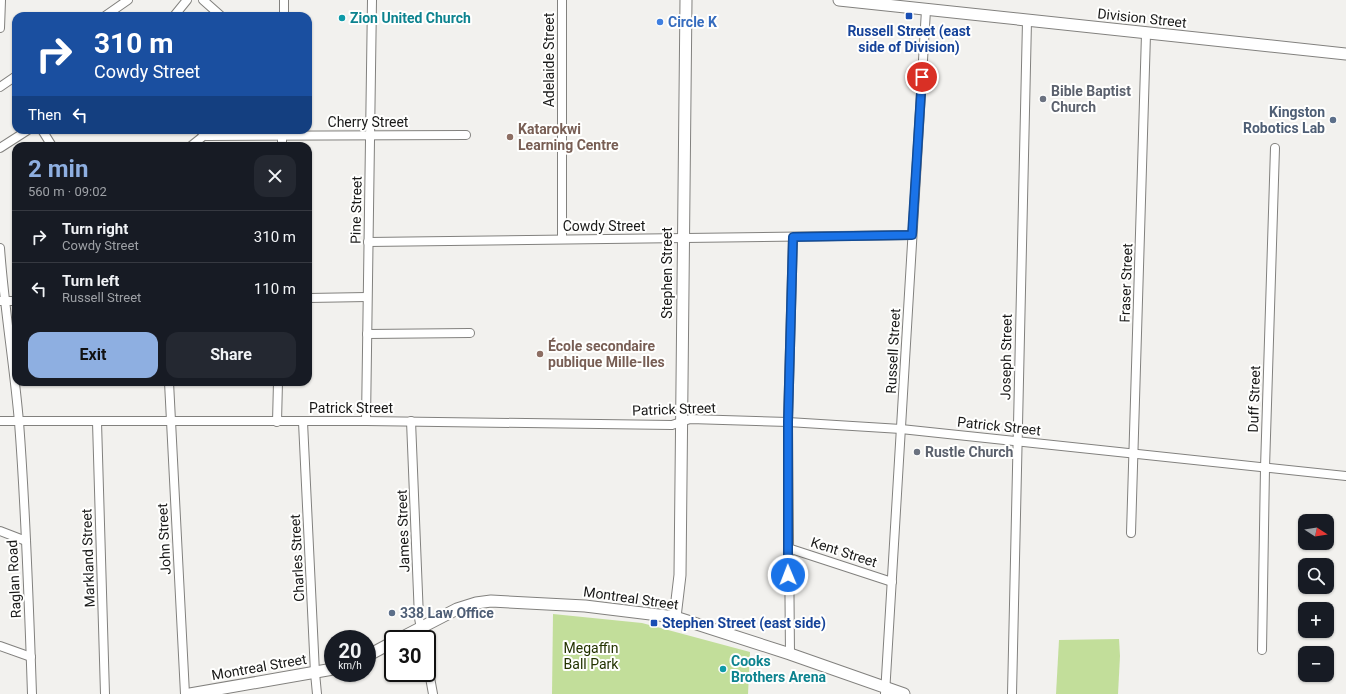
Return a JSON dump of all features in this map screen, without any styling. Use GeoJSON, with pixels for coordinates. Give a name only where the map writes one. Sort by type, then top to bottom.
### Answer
{"type":"FeatureCollection","features":[{"type":"Feature","properties":{"kind":"main road","name":"Stephen Street"},"geometry":{"type":"LineString","coordinates":[[675,617],[680,575],[686,0]]}},
{"type":"Feature","properties":{"kind":"main road","name":"Division Street"},"geometry":{"type":"LineString","coordinates":[[839,0],[876,2],[926,10],[1346,54]]}},
{"type":"Feature","properties":{"kind":"main road","name":"Montreal Street"},"geometry":{"type":"LineString","coordinates":[[416,630],[457,609],[476,603],[491,601],[585,606],[675,617],[790,654],[885,691],[904,694]]}},
{"type":"Feature","properties":{"kind":"main road","name":"Montreal Street"},"geometry":{"type":"LineString","coordinates":[[190,694],[324,671]]}},
{"type":"Feature","properties":{"kind":"street"},"geometry":{"type":"LineString","coordinates":[[0,28],[2,0]]}},
{"type":"Feature","properties":{"kind":"street"},"geometry":{"type":"LineString","coordinates":[[111,12],[128,0]]}},
{"type":"Feature","properties":{"kind":"street"},"geometry":{"type":"LineString","coordinates":[[177,12],[187,0]]}},
{"type":"Feature","properties":{"kind":"street"},"geometry":{"type":"LineString","coordinates":[[203,0],[216,12]]}},
{"type":"Feature","properties":{"kind":"street"},"geometry":{"type":"LineString","coordinates":[[284,0],[284,12]]}},
{"type":"Feature","properties":{"kind":"street","name":"Pine Street"},"geometry":{"type":"LineString","coordinates":[[366,421],[372,0]]}},
{"type":"Feature","properties":{"kind":"street","name":"Adelaide Street"},"geometry":{"type":"LineString","coordinates":[[562,0],[562,239]]}},
{"type":"Feature","properties":{"kind":"street","name":"Russell Street"},"geometry":{"type":"LineString","coordinates":[[885,691],[926,10]]}},
{"type":"Feature","properties":{"kind":"street","name":"Joseph Street"},"geometry":{"type":"LineString","coordinates":[[1012,694],[1027,21]]}},
{"type":"Feature","properties":{"kind":"street","name":"Fraser Street"},"geometry":{"type":"LineString","coordinates":[[1131,533],[1146,34]]}},
{"type":"Feature","properties":{"kind":"street"},"geometry":{"type":"LineString","coordinates":[[0,87],[12,79]]}},
{"type":"Feature","properties":{"kind":"street"},"geometry":{"type":"LineString","coordinates":[[0,148],[22,134]]}},
{"type":"Feature","properties":{"kind":"street","name":"Cherry Street"},"geometry":{"type":"LineString","coordinates":[[312,134],[466,135]]}},
{"type":"Feature","properties":{"kind":"street","name":"Duff Street"},"geometry":{"type":"LineString","coordinates":[[1262,650],[1265,468],[1275,148]]}},
{"type":"Feature","properties":{"kind":"street","name":"Cowdy Street"},"geometry":{"type":"LineString","coordinates":[[368,242],[912,235]]}},
{"type":"Feature","properties":{"kind":"street"},"geometry":{"type":"LineString","coordinates":[[790,654],[788,422],[793,237]]}},
{"type":"Feature","properties":{"kind":"street","name":"Raglan Road"},"geometry":{"type":"LineString","coordinates":[[0,248],[2,301],[12,372]]}},
{"type":"Feature","properties":{"kind":"street"},"geometry":{"type":"LineString","coordinates":[[312,298],[367,297]]}},
{"type":"Feature","properties":{"kind":"street"},"geometry":{"type":"LineString","coordinates":[[367,334],[470,333]]}},
{"type":"Feature","properties":{"kind":"street","name":"Raglan Road"},"geometry":{"type":"LineString","coordinates":[[14,386],[19,422],[26,541],[32,694]]}},
{"type":"Feature","properties":{"kind":"street","name":"John Street"},"geometry":{"type":"LineString","coordinates":[[169,386],[185,694]]}},
{"type":"Feature","properties":{"kind":"street"},"geometry":{"type":"LineString","coordinates":[[277,422],[278,386]]}},
{"type":"Feature","properties":{"kind":"street","name":"Patrick Street"},"geometry":{"type":"LineString","coordinates":[[0,421],[411,421],[672,425],[690,419],[788,422],[901,429],[1346,476]]}},
{"type":"Feature","properties":{"kind":"street","name":"James Street"},"geometry":{"type":"LineString","coordinates":[[411,421],[422,630]]}},
{"type":"Feature","properties":{"kind":"street","name":"Markland Street"},"geometry":{"type":"LineString","coordinates":[[97,422],[105,694]]}},
{"type":"Feature","properties":{"kind":"street","name":"Charles Street"},"geometry":{"type":"LineString","coordinates":[[303,422],[317,694]]}},
{"type":"Feature","properties":{"kind":"street"},"geometry":{"type":"LineString","coordinates":[[0,532],[26,541]]}},
{"type":"Feature","properties":{"kind":"street","name":"Kent Street"},"geometry":{"type":"LineString","coordinates":[[788,548],[892,582]]}},
{"type":"Feature","properties":{"kind":"street"},"geometry":{"type":"LineString","coordinates":[[0,646],[31,656]]}},
{"type":"Feature","properties":{"kind":"street"},"geometry":{"type":"LineString","coordinates":[[431,682],[433,694]]}},
{"type":"Feature","properties":{"kind":"green space","name":"Megaffin Ball Park"},"geometry":{"type":"Polygon","coordinates":[[[553,614],[642,623],[750,652],[748,694],[552,694],[553,614]]]}},
{"type":"Feature","properties":{"kind":"green space"},"geometry":{"type":"Polygon","coordinates":[[[1119,639],[1120,656],[1118,694],[1056,694],[1059,640],[1119,639]]]}},
{"type":"Feature","properties":{"kind":"place","name":"Russell Street (east side of Division)"},"geometry":{"type":"Point","coordinates":[909,16]}},
{"type":"Feature","properties":{"kind":"place","name":"Zion United Church"},"geometry":{"type":"Point","coordinates":[342,18]}},
{"type":"Feature","properties":{"kind":"place","name":"Circle K"},"geometry":{"type":"Point","coordinates":[660,22]}},
{"type":"Feature","properties":{"kind":"place","name":"Bible Baptist Church"},"geometry":{"type":"Point","coordinates":[1043,99]}},
{"type":"Feature","properties":{"kind":"place","name":"Kingston Robotics Lab"},"geometry":{"type":"Point","coordinates":[1333,120]}},
{"type":"Feature","properties":{"kind":"place","name":"Katarokwi Learning Centre"},"geometry":{"type":"Point","coordinates":[510,137]}},
{"type":"Feature","properties":{"kind":"place","name":"École secondaire publique Mille-Iles"},"geometry":{"type":"Point","coordinates":[540,354]}},
{"type":"Feature","properties":{"kind":"place","name":"Rustle Church"},"geometry":{"type":"Point","coordinates":[917,452]}},
{"type":"Feature","properties":{"kind":"place","name":"338 Law Office"},"geometry":{"type":"Point","coordinates":[392,613]}},
{"type":"Feature","properties":{"kind":"place","name":"Stephen Street (east side)"},"geometry":{"type":"Point","coordinates":[654,623]}},
{"type":"Feature","properties":{"kind":"place","name":"Cooks Brothers Arena"},"geometry":{"type":"Point","coordinates":[723,669]}},
{"type":"Feature","properties":{"kind":"route"},"geometry":{"type":"LineString","coordinates":[[788,575],[788,422],[793,237],[912,235],[922,77]]}}]}
